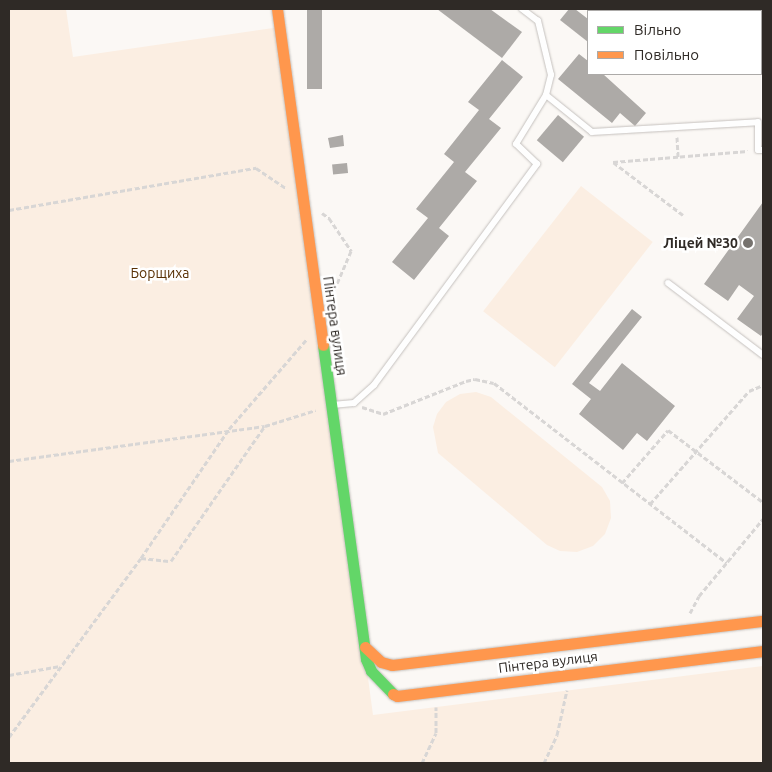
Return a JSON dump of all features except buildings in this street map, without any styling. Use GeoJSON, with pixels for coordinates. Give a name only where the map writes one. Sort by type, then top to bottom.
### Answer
{"type":"FeatureCollection","features":[{"type":"Feature","properties":{"kind":"street","name":"Пінтера вулиця"},"geometry":{"type":"LineString","coordinates":[[277,9],[330,406],[365,647],[371,671],[388,691],[397,696],[763,651]]}},
{"type":"Feature","properties":{"kind":"street","name":"Пінтера вулиця"},"geometry":{"type":"LineString","coordinates":[[365,647],[380,662],[392,665],[763,621]]}},
{"type":"Feature","properties":{"kind":"lane"},"geometry":{"type":"LineString","coordinates":[[330,406],[354,403],[374,385],[537,164],[516,144],[546,96],[551,75],[538,21],[522,9]]}},
{"type":"Feature","properties":{"kind":"lane"},"geometry":{"type":"LineString","coordinates":[[546,96],[592,132],[758,122],[761,150]]}},
{"type":"Feature","properties":{"kind":"lane"},"geometry":{"type":"LineString","coordinates":[[668,283],[763,355]]}},
{"type":"Feature","properties":{"kind":"path"},"geometry":{"type":"LineString","coordinates":[[677,127],[678,157]]}},
{"type":"Feature","properties":{"kind":"path"},"geometry":{"type":"LineString","coordinates":[[683,215],[613,162],[761,150]]}},
{"type":"Feature","properties":{"kind":"path"},"geometry":{"type":"LineString","coordinates":[[9,210],[256,168],[329,218],[350,251],[331,300]]}},
{"type":"Feature","properties":{"kind":"path"},"geometry":{"type":"LineString","coordinates":[[9,737],[141,558],[229,429],[319,326]]}},
{"type":"Feature","properties":{"kind":"path"},"geometry":{"type":"LineString","coordinates":[[354,403],[383,414],[466,381],[475,379],[494,383],[727,562]]}},
{"type":"Feature","properties":{"kind":"path"},"geometry":{"type":"LineString","coordinates":[[650,504],[749,391],[763,385]]}},
{"type":"Feature","properties":{"kind":"path"},"geometry":{"type":"LineString","coordinates":[[9,461],[229,429],[265,426],[330,406]]}},
{"type":"Feature","properties":{"kind":"path"},"geometry":{"type":"LineString","coordinates":[[141,558],[171,561],[265,426]]}},
{"type":"Feature","properties":{"kind":"path"},"geometry":{"type":"LineString","coordinates":[[622,483],[668,430],[763,502]]}},
{"type":"Feature","properties":{"kind":"path"},"geometry":{"type":"LineString","coordinates":[[681,632],[699,596],[763,519]]}},
{"type":"Feature","properties":{"kind":"path"},"geometry":{"type":"LineString","coordinates":[[9,674],[61,666]]}},
{"type":"Feature","properties":{"kind":"path"},"geometry":{"type":"LineString","coordinates":[[544,763],[557,735],[570,674]]}},
{"type":"Feature","properties":{"kind":"path"},"geometry":{"type":"LineString","coordinates":[[422,763],[436,733],[436,691]]}},
{"type":"Feature","properties":{"kind":"green space","name":"Борщиха"},"geometry":{"type":"Polygon","coordinates":[[[9,9],[66,9],[73,57],[280,27],[373,715],[763,666],[763,763],[9,763],[9,9]]]}},
{"type":"Feature","properties":{"kind":"green space"},"geometry":{"type":"Polygon","coordinates":[[[581,186],[653,242],[555,367],[483,311],[581,186]]]}},
{"type":"Feature","properties":{"kind":"green space"},"geometry":{"type":"Polygon","coordinates":[[[476,392],[491,397],[602,487],[610,501],[611,518],[605,534],[593,546],[577,552],[560,551],[547,545],[438,453],[433,427],[437,414],[446,402],[460,394],[476,392]]]}},
{"type":"Feature","properties":{"kind":"traffic: fast"},"geometry":{"type":"LineString","coordinates":[[323,345],[366,659],[371,671],[393,694]]}},
{"type":"Feature","properties":{"kind":"traffic: slow"},"geometry":{"type":"LineString","coordinates":[[277,9],[323,345]]}},
{"type":"Feature","properties":{"kind":"traffic: slow"},"geometry":{"type":"LineString","coordinates":[[365,647],[381,662],[392,665],[763,621]]}},
{"type":"Feature","properties":{"kind":"traffic: slow"},"geometry":{"type":"LineString","coordinates":[[393,694],[397,696],[763,651]]}},
{"type":"Feature","properties":{"kind":"place","name":"Ліцей №30"},"geometry":{"type":"Point","coordinates":[748,243]}}]}
